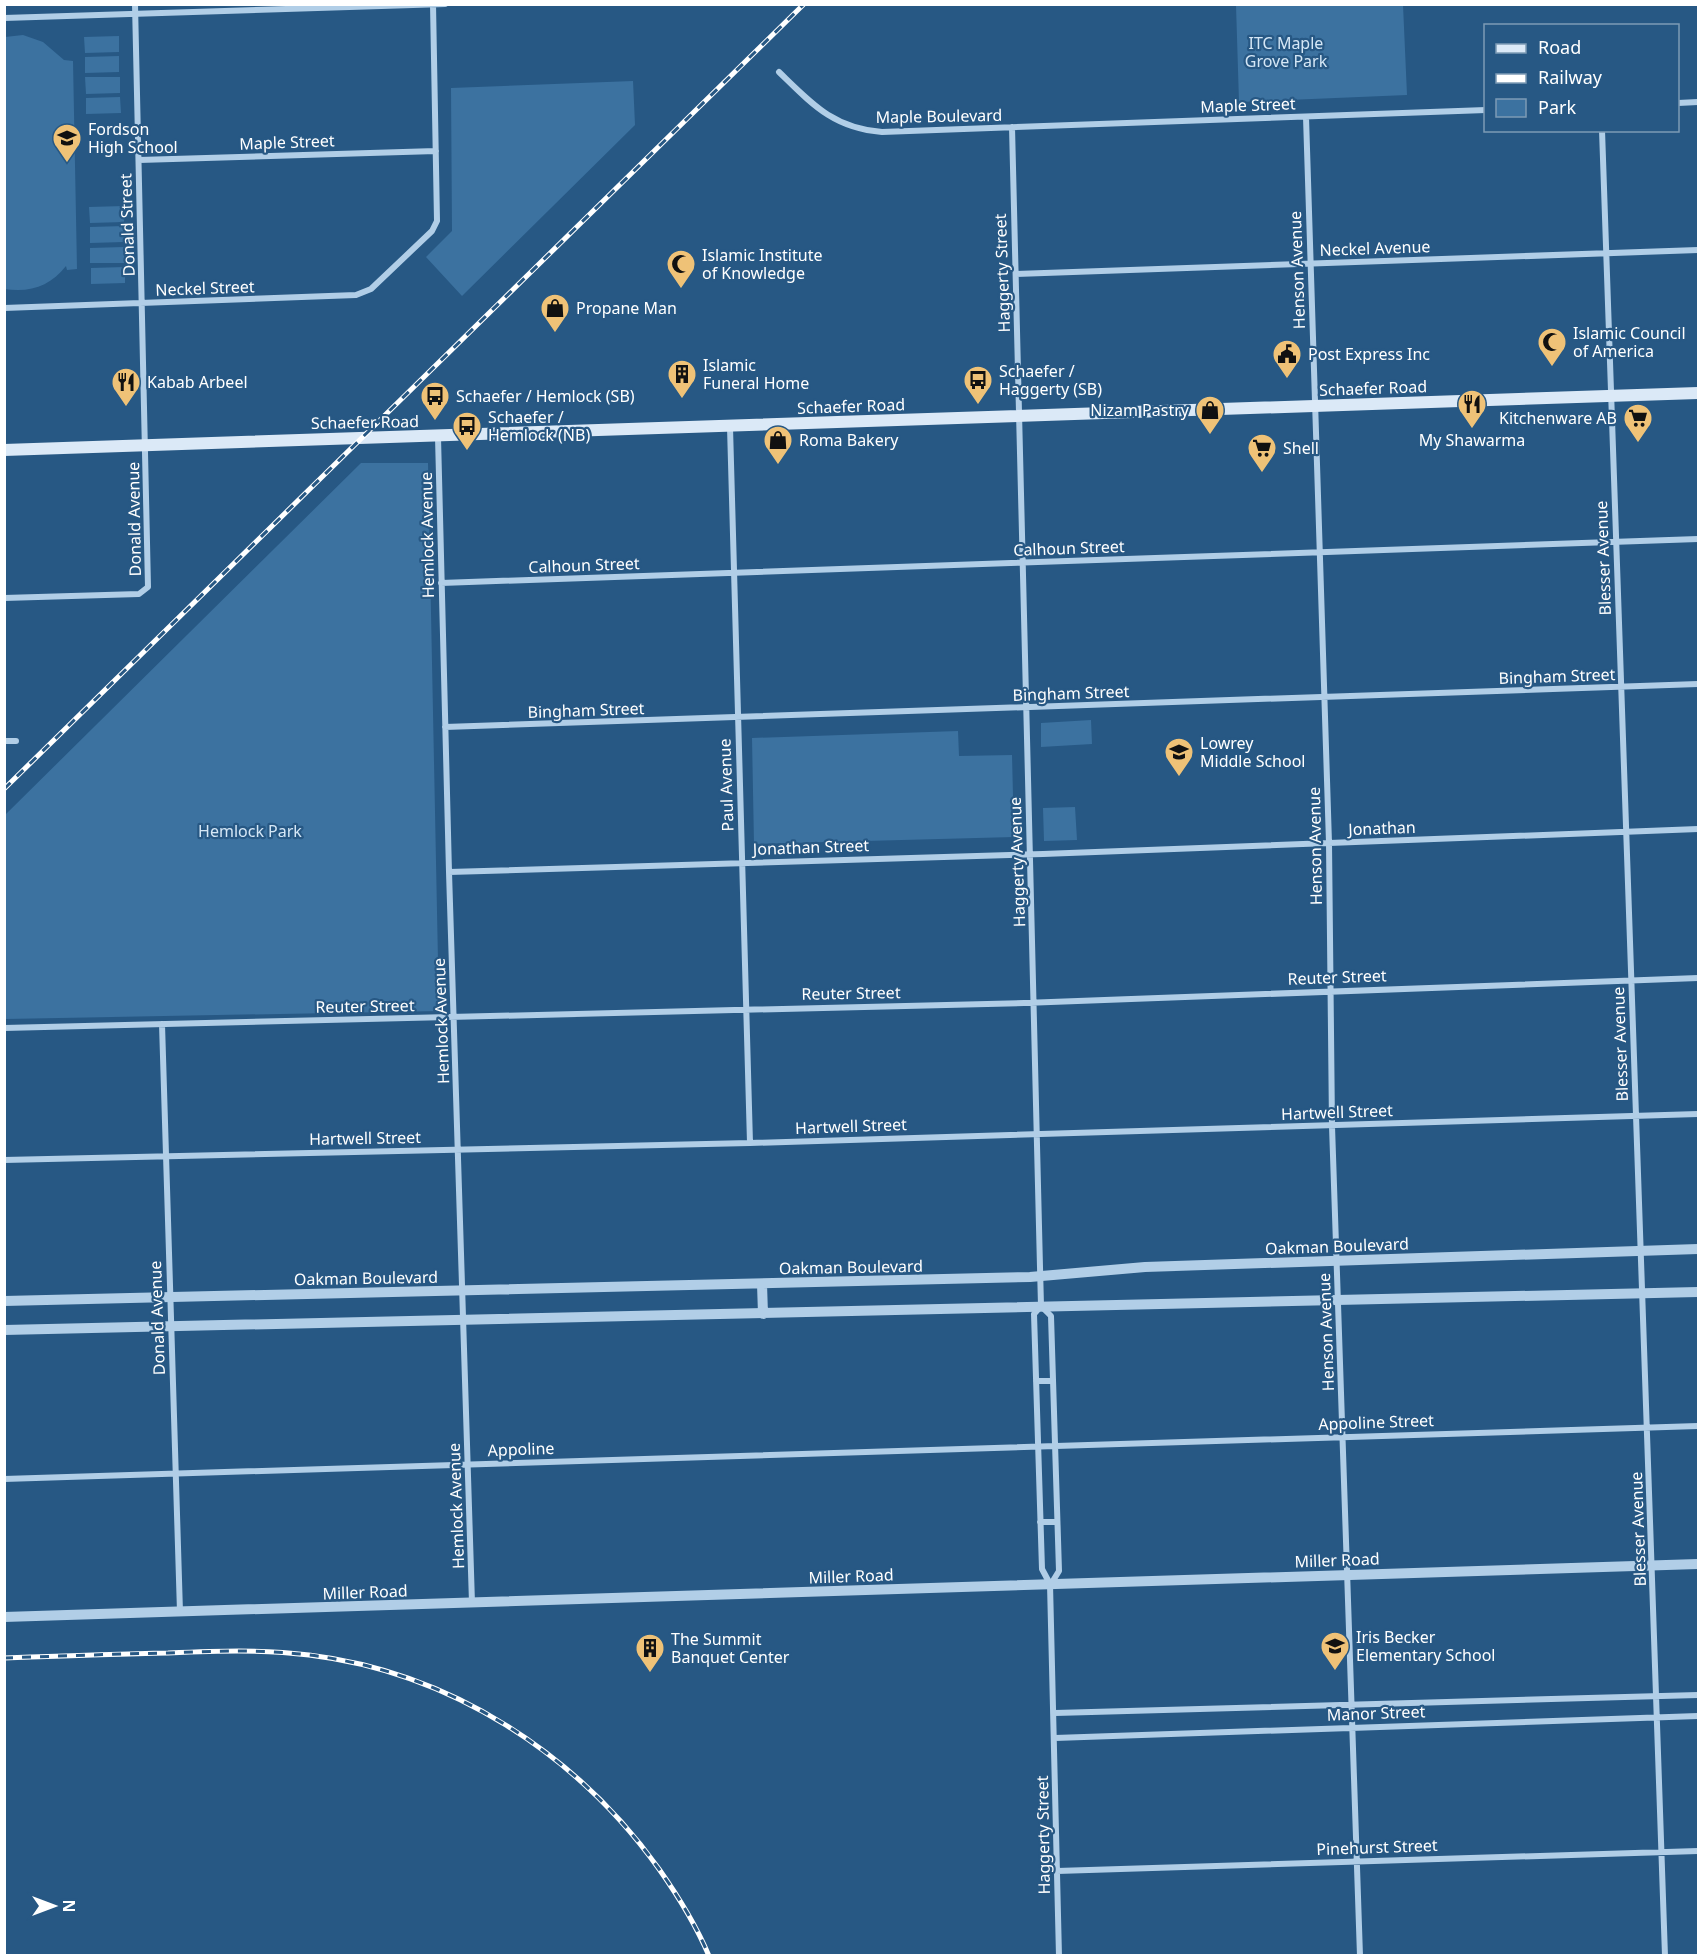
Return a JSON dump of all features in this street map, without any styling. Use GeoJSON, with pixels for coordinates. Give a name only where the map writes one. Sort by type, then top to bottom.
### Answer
{"type":"FeatureCollection","features":[{"type":"Feature","properties":{"kind":"main road","name":"Schaefer Road"},"geometry":{"type":"LineString","coordinates":[[4,450],[730,428],[1698,393]]}},
{"type":"Feature","properties":{"kind":"street","name":"Donald Street"},"geometry":{"type":"LineString","coordinates":[[135,4],[146,445]]}},
{"type":"Feature","properties":{"kind":"street"},"geometry":{"type":"LineString","coordinates":[[4,18],[445,4]]}},
{"type":"Feature","properties":{"kind":"street"},"geometry":{"type":"LineString","coordinates":[[433,5],[436,151]]}},
{"type":"Feature","properties":{"kind":"street","name":"Maple Boulevard"},"geometry":{"type":"LineString","coordinates":[[779,72],[820,112],[844,125],[860,129],[882,132],[1012,127]]}},
{"type":"Feature","properties":{"kind":"street"},"geometry":{"type":"LineString","coordinates":[[1679,103],[1698,102]]}},
{"type":"Feature","properties":{"kind":"street","name":"Maple Street"},"geometry":{"type":"LineString","coordinates":[[1012,127],[1484,110]]}},
{"type":"Feature","properties":{"kind":"street","name":"Henson Avenue"},"geometry":{"type":"LineString","coordinates":[[1306,117],[1329,843],[1332,1126],[1352,1706]]}},
{"type":"Feature","properties":{"kind":"street","name":"Haggerty Street"},"geometry":{"type":"LineString","coordinates":[[1012,127],[1020,417]]}},
{"type":"Feature","properties":{"kind":"street","name":"Blesser Avenue"},"geometry":{"type":"LineString","coordinates":[[1602,132],[1644,1294],[1665,1956]]}},
{"type":"Feature","properties":{"kind":"street","name":"Maple Street"},"geometry":{"type":"LineString","coordinates":[[139,160],[436,151]]}},
{"type":"Feature","properties":{"kind":"street","name":"Neckel Street"},"geometry":{"type":"LineString","coordinates":[[4,308],[356,295],[371,289],[432,231],[437,221],[436,151]]}},
{"type":"Feature","properties":{"kind":"street","name":"Neckel Avenue"},"geometry":{"type":"LineString","coordinates":[[1016,274],[1698,250]]}},
{"type":"Feature","properties":{"kind":"street","name":"Haggerty Avenue"},"geometry":{"type":"LineString","coordinates":[[1020,417],[1041,1276],[1041,1306],[1034,1314],[1042,1569],[1050,1584],[1055,1713]]}},
{"type":"Feature","properties":{"kind":"street","name":"Paul Avenue"},"geometry":{"type":"LineString","coordinates":[[730,428],[750,1143]]}},
{"type":"Feature","properties":{"kind":"street","name":"Hemlock Avenue"},"geometry":{"type":"LineString","coordinates":[[438,437],[472,1603]]}},
{"type":"Feature","properties":{"kind":"street","name":"Donald Avenue"},"geometry":{"type":"LineString","coordinates":[[4,598],[139,594],[145,591],[149,582],[146,445]]}},
{"type":"Feature","properties":{"kind":"street","name":"Calhoun Street"},"geometry":{"type":"LineString","coordinates":[[441,583],[1698,539]]}},
{"type":"Feature","properties":{"kind":"street","name":"Bingham Street"},"geometry":{"type":"LineString","coordinates":[[445,727],[738,719],[1698,684]]}},
{"type":"Feature","properties":{"kind":"street"},"geometry":{"type":"LineString","coordinates":[[4,741],[16,741]]}},
{"type":"Feature","properties":{"kind":"street","name":"Jonathan"},"geometry":{"type":"LineString","coordinates":[[1031,855],[1698,829]]}},
{"type":"Feature","properties":{"kind":"street","name":"Jonathan Street"},"geometry":{"type":"LineString","coordinates":[[449,872],[1031,855]]}},
{"type":"Feature","properties":{"kind":"street","name":"Reuter Street"},"geometry":{"type":"LineString","coordinates":[[4,1028],[1035,1002],[1698,978]]}},
{"type":"Feature","properties":{"kind":"street","name":"Donald Avenue"},"geometry":{"type":"LineString","coordinates":[[162,1024],[180,1612]]}},
{"type":"Feature","properties":{"kind":"street","name":"Hartwell Street"},"geometry":{"type":"LineString","coordinates":[[4,1160],[750,1143],[1698,1114]]}},
{"type":"Feature","properties":{"kind":"street","name":"Oakman Boulevard"},"geometry":{"type":"LineString","coordinates":[[4,1301],[1041,1276],[1145,1267],[1698,1249]]}},
{"type":"Feature","properties":{"kind":"street"},"geometry":{"type":"LineString","coordinates":[[762,1284],[763,1314]]}},
{"type":"Feature","properties":{"kind":"street"},"geometry":{"type":"LineString","coordinates":[[4,1330],[1041,1306],[1338,1302],[1698,1292]]}},
{"type":"Feature","properties":{"kind":"street","name":"Haggerty Avenue"},"geometry":{"type":"LineString","coordinates":[[1041,1306],[1051,1313],[1059,1571],[1050,1584]]}},
{"type":"Feature","properties":{"kind":"street"},"geometry":{"type":"LineString","coordinates":[[1036,1381],[1053,1381]]}},
{"type":"Feature","properties":{"kind":"street","name":"Appoline Street"},"geometry":{"type":"LineString","coordinates":[[1038,1447],[1698,1426]]}},
{"type":"Feature","properties":{"kind":"street","name":"Appoline"},"geometry":{"type":"LineString","coordinates":[[4,1479],[1038,1447]]}},
{"type":"Feature","properties":{"kind":"street"},"geometry":{"type":"LineString","coordinates":[[1040,1522],[1057,1522]]}},
{"type":"Feature","properties":{"kind":"street","name":"Miller Road"},"geometry":{"type":"LineString","coordinates":[[4,1617],[1698,1564]]}},
{"type":"Feature","properties":{"kind":"street","name":"Manor Street"},"geometry":{"type":"LineString","coordinates":[[1055,1713],[1698,1695]]}},
{"type":"Feature","properties":{"kind":"street"},"geometry":{"type":"LineString","coordinates":[[1352,1706],[1360,1956]]}},
{"type":"Feature","properties":{"kind":"street","name":"Haggerty Street"},"geometry":{"type":"LineString","coordinates":[[1055,1713],[1059,1956]]}},
{"type":"Feature","properties":{"kind":"street","name":"Manor Street"},"geometry":{"type":"LineString","coordinates":[[1055,1738],[1698,1716]]}},
{"type":"Feature","properties":{"kind":"street","name":"Pinehurst Street"},"geometry":{"type":"LineString","coordinates":[[1057,1871],[1698,1851]]}},
{"type":"Feature","properties":{"kind":"green space","name":"ITC Maple Grove Park"},"geometry":{"type":"Polygon","coordinates":[[[1236,5],[1403,5],[1407,95],[1239,102],[1236,5]]]}},
{"type":"Feature","properties":{"kind":"green space"},"geometry":{"type":"Polygon","coordinates":[[[23,35],[43,42],[64,60],[73,61],[77,269],[67,270],[66,266],[53,279],[39,287],[14,290],[4,289],[5,37],[23,35]]]}},
{"type":"Feature","properties":{"kind":"green space"},"geometry":{"type":"Polygon","coordinates":[[[119,36],[119,52],[85,53],[84,37],[119,36]]]}},
{"type":"Feature","properties":{"kind":"green space"},"geometry":{"type":"Polygon","coordinates":[[[119,56],[119,72],[85,73],[85,57],[119,56]]]}},
{"type":"Feature","properties":{"kind":"green space"},"geometry":{"type":"Polygon","coordinates":[[[85,77],[120,77],[120,93],[86,94],[85,77]]]}},
{"type":"Feature","properties":{"kind":"green space"},"geometry":{"type":"Polygon","coordinates":[[[633,81],[635,125],[462,296],[426,257],[452,231],[451,88],[633,81]]]}},
{"type":"Feature","properties":{"kind":"green space"},"geometry":{"type":"Polygon","coordinates":[[[120,97],[121,113],[86,114],[86,98],[120,97]]]}},
{"type":"Feature","properties":{"kind":"green space"},"geometry":{"type":"Polygon","coordinates":[[[124,206],[124,222],[90,223],[89,207],[124,206]]]}},
{"type":"Feature","properties":{"kind":"green space"},"geometry":{"type":"Polygon","coordinates":[[[124,226],[124,242],[90,243],[90,227],[124,226]]]}},
{"type":"Feature","properties":{"kind":"green space"},"geometry":{"type":"Polygon","coordinates":[[[124,247],[125,263],[90,263],[90,248],[124,247]]]}},
{"type":"Feature","properties":{"kind":"green space"},"geometry":{"type":"Polygon","coordinates":[[[125,267],[125,283],[91,284],[91,268],[125,267]]]}},
{"type":"Feature","properties":{"kind":"green space","name":"Hemlock Park"},"geometry":{"type":"Polygon","coordinates":[[[361,463],[428,463],[439,1011],[5,1019],[5,815],[361,463]]]}},
{"type":"Feature","properties":{"kind":"green space"},"geometry":{"type":"Polygon","coordinates":[[[1091,720],[1092,744],[1041,747],[1041,723],[1091,720]]]}},
{"type":"Feature","properties":{"kind":"green space"},"geometry":{"type":"Polygon","coordinates":[[[958,731],[959,756],[1012,755],[1014,837],[754,844],[752,738],[958,731]]]}},
{"type":"Feature","properties":{"kind":"green space"},"geometry":{"type":"Polygon","coordinates":[[[1075,807],[1077,840],[1044,841],[1043,808],[1075,807]]]}},
{"type":"Feature","properties":{"kind":"railway"},"geometry":{"type":"LineString","coordinates":[[4,789],[804,4]]}},
{"type":"Feature","properties":{"kind":"railway"},"geometry":{"type":"LineString","coordinates":[[4,1658],[256,1651],[309,1655],[361,1664],[412,1679],[460,1700],[506,1725],[549,1755],[590,1789],[626,1827],[659,1869],[686,1911],[709,1956]]}},
{"type":"Feature","properties":{"kind":"place","name":"Fordson High School"},"geometry":{"type":"Point","coordinates":[67,164]}},
{"type":"Feature","properties":{"kind":"place","name":"Islamic Institute of Knowledge"},"geometry":{"type":"Point","coordinates":[681,290]}},
{"type":"Feature","properties":{"kind":"place","name":"Propane Man"},"geometry":{"type":"Point","coordinates":[555,334]}},
{"type":"Feature","properties":{"kind":"place","name":"Islamic Council of America"},"geometry":{"type":"Point","coordinates":[1552,368]}},
{"type":"Feature","properties":{"kind":"place","name":"Post Express Inc"},"geometry":{"type":"Point","coordinates":[1287,380]}},
{"type":"Feature","properties":{"kind":"place","name":"Islamic Funeral Home"},"geometry":{"type":"Point","coordinates":[682,400]}},
{"type":"Feature","properties":{"kind":"place","name":"Schaefer / Haggerty (SB)"},"geometry":{"type":"Point","coordinates":[978,406]}},
{"type":"Feature","properties":{"kind":"place","name":"Kabab Arbeel"},"geometry":{"type":"Point","coordinates":[126,408]}},
{"type":"Feature","properties":{"kind":"place","name":"Schaefer / Hemlock (SB)"},"geometry":{"type":"Point","coordinates":[435,422]}},
{"type":"Feature","properties":{"kind":"place","name":"My Shawarma"},"geometry":{"type":"Point","coordinates":[1472,430]}},
{"type":"Feature","properties":{"kind":"place","name":"Nizam Pastry"},"geometry":{"type":"Point","coordinates":[1210,436]}},
{"type":"Feature","properties":{"kind":"place","name":"Kitchenware AB"},"geometry":{"type":"Point","coordinates":[1638,444]}},
{"type":"Feature","properties":{"kind":"place","name":"Schaefer / Hemlock (NB)"},"geometry":{"type":"Point","coordinates":[467,452]}},
{"type":"Feature","properties":{"kind":"place","name":"Roma Bakery"},"geometry":{"type":"Point","coordinates":[778,466]}},
{"type":"Feature","properties":{"kind":"place","name":"Shell"},"geometry":{"type":"Point","coordinates":[1262,474]}},
{"type":"Feature","properties":{"kind":"place","name":"Lowrey Middle School"},"geometry":{"type":"Point","coordinates":[1179,778]}},
{"type":"Feature","properties":{"kind":"place","name":"Iris Becker Elementary School"},"geometry":{"type":"Point","coordinates":[1335,1672]}},
{"type":"Feature","properties":{"kind":"place","name":"The Summit Banquet Center"},"geometry":{"type":"Point","coordinates":[650,1674]}}]}
